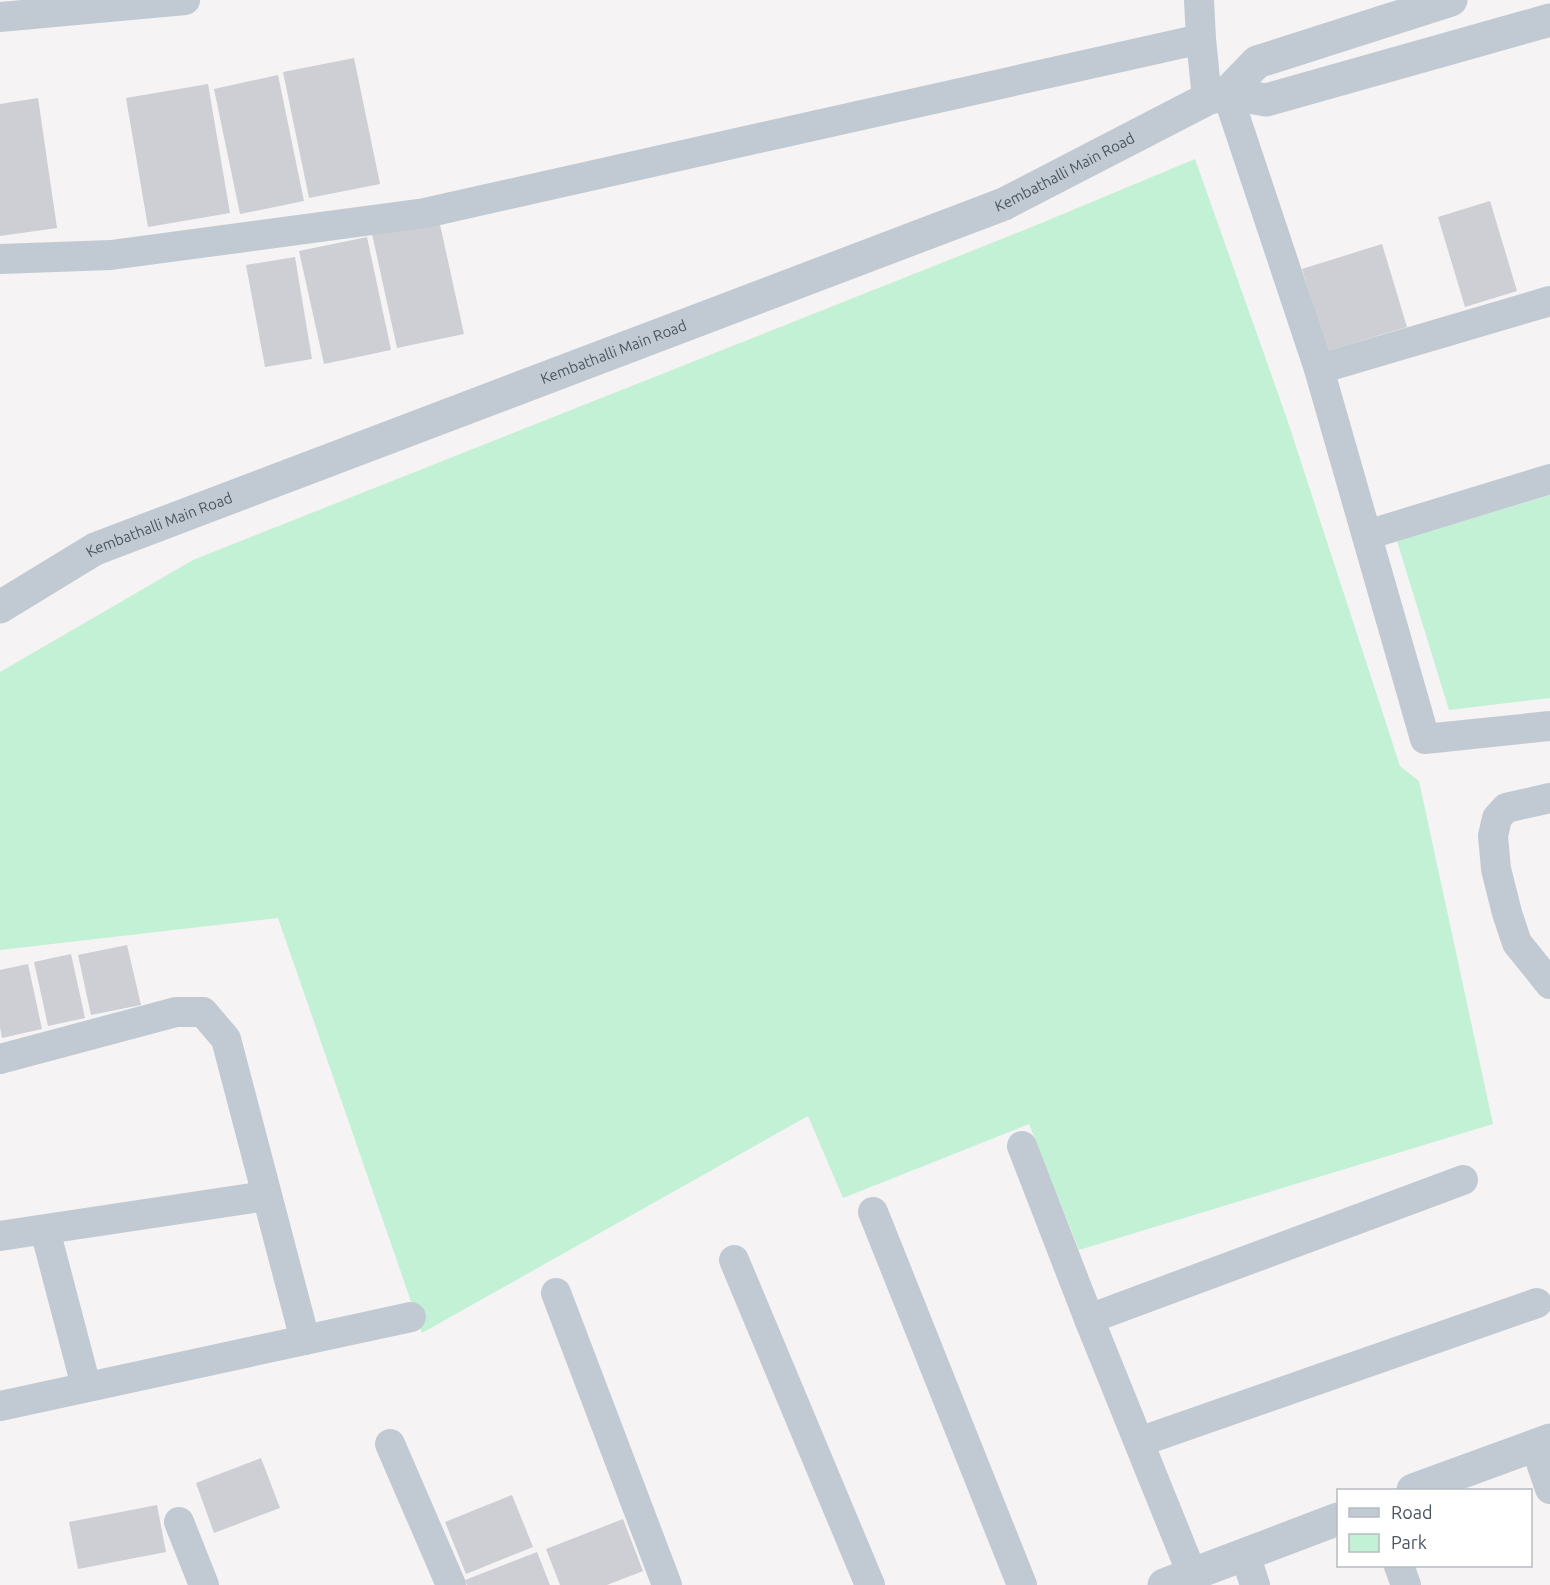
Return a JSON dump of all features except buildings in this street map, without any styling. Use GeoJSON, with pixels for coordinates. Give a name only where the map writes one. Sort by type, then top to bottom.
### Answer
{"type":"FeatureCollection","features":[{"type":"Feature","properties":{"kind":"street"},"geometry":{"type":"LineString","coordinates":[[0,17],[185,0]]}},
{"type":"Feature","properties":{"kind":"street"},"geometry":{"type":"LineString","coordinates":[[1199,0],[1201,39],[1217,96],[1319,369],[1425,739],[1550,726]]}},
{"type":"Feature","properties":{"kind":"street","name":"Kembathalli Main Road"},"geometry":{"type":"LineString","coordinates":[[0,608],[95,549],[1004,204],[1217,96],[1257,62],[1451,0]]}},
{"type":"Feature","properties":{"kind":"street"},"geometry":{"type":"LineString","coordinates":[[1217,96],[1266,100],[1550,20]]}},
{"type":"Feature","properties":{"kind":"street"},"geometry":{"type":"LineString","coordinates":[[0,259],[111,255],[425,213],[1201,39]]}},
{"type":"Feature","properties":{"kind":"street"},"geometry":{"type":"LineString","coordinates":[[1319,369],[1550,301]]}},
{"type":"Feature","properties":{"kind":"street"},"geometry":{"type":"LineString","coordinates":[[1367,535],[1550,479]]}},
{"type":"Feature","properties":{"kind":"street"},"geometry":{"type":"LineString","coordinates":[[1550,798],[1506,808],[1497,818],[1493,836],[1496,869],[1517,943],[1550,984]]}},
{"type":"Feature","properties":{"kind":"street"},"geometry":{"type":"LineString","coordinates":[[0,1059],[176,1012],[203,1012],[226,1039],[305,1340]]}},
{"type":"Feature","properties":{"kind":"street"},"geometry":{"type":"LineString","coordinates":[[1022,1146],[1139,1442],[1178,1580],[1337,1519]]}},
{"type":"Feature","properties":{"kind":"street"},"geometry":{"type":"LineString","coordinates":[[1089,1319],[1463,1180]]}},
{"type":"Feature","properties":{"kind":"street"},"geometry":{"type":"LineString","coordinates":[[0,1236],[266,1196]]}},
{"type":"Feature","properties":{"kind":"street"},"geometry":{"type":"LineString","coordinates":[[873,1212],[1022,1585]]}},
{"type":"Feature","properties":{"kind":"street"},"geometry":{"type":"LineString","coordinates":[[45,1230],[86,1386]]}},
{"type":"Feature","properties":{"kind":"street"},"geometry":{"type":"LineString","coordinates":[[735,1260],[870,1585]]}},
{"type":"Feature","properties":{"kind":"street"},"geometry":{"type":"LineString","coordinates":[[556,1293],[667,1585]]}},
{"type":"Feature","properties":{"kind":"street"},"geometry":{"type":"LineString","coordinates":[[1139,1442],[1537,1303]]}},
{"type":"Feature","properties":{"kind":"street"},"geometry":{"type":"LineString","coordinates":[[0,1406],[411,1317]]}},
{"type":"Feature","properties":{"kind":"street"},"geometry":{"type":"LineString","coordinates":[[1418,1489],[1542,1442],[1550,1489]]}},
{"type":"Feature","properties":{"kind":"street"},"geometry":{"type":"LineString","coordinates":[[390,1444],[451,1585]]}},
{"type":"Feature","properties":{"kind":"street"},"geometry":{"type":"LineString","coordinates":[[179,1522],[204,1585]]}},
{"type":"Feature","properties":{"kind":"street"},"geometry":{"type":"LineString","coordinates":[[1245,1554],[1255,1585]]}},
{"type":"Feature","properties":{"kind":"street"},"geometry":{"type":"LineString","coordinates":[[1399,1567],[1406,1585]]}},
{"type":"Feature","properties":{"kind":"green space"},"geometry":{"type":"Polygon","coordinates":[[[1195,159],[1287,419],[1400,766],[1419,781],[1493,1124],[1079,1250],[1029,1124],[843,1198],[808,1116],[422,1333],[278,918],[0,950],[0,672],[193,560],[1027,229],[1195,159]]]}},
{"type":"Feature","properties":{"kind":"green space"},"geometry":{"type":"Polygon","coordinates":[[[1550,495],[1550,698],[1449,710],[1397,541],[1550,495]]]}}]}
